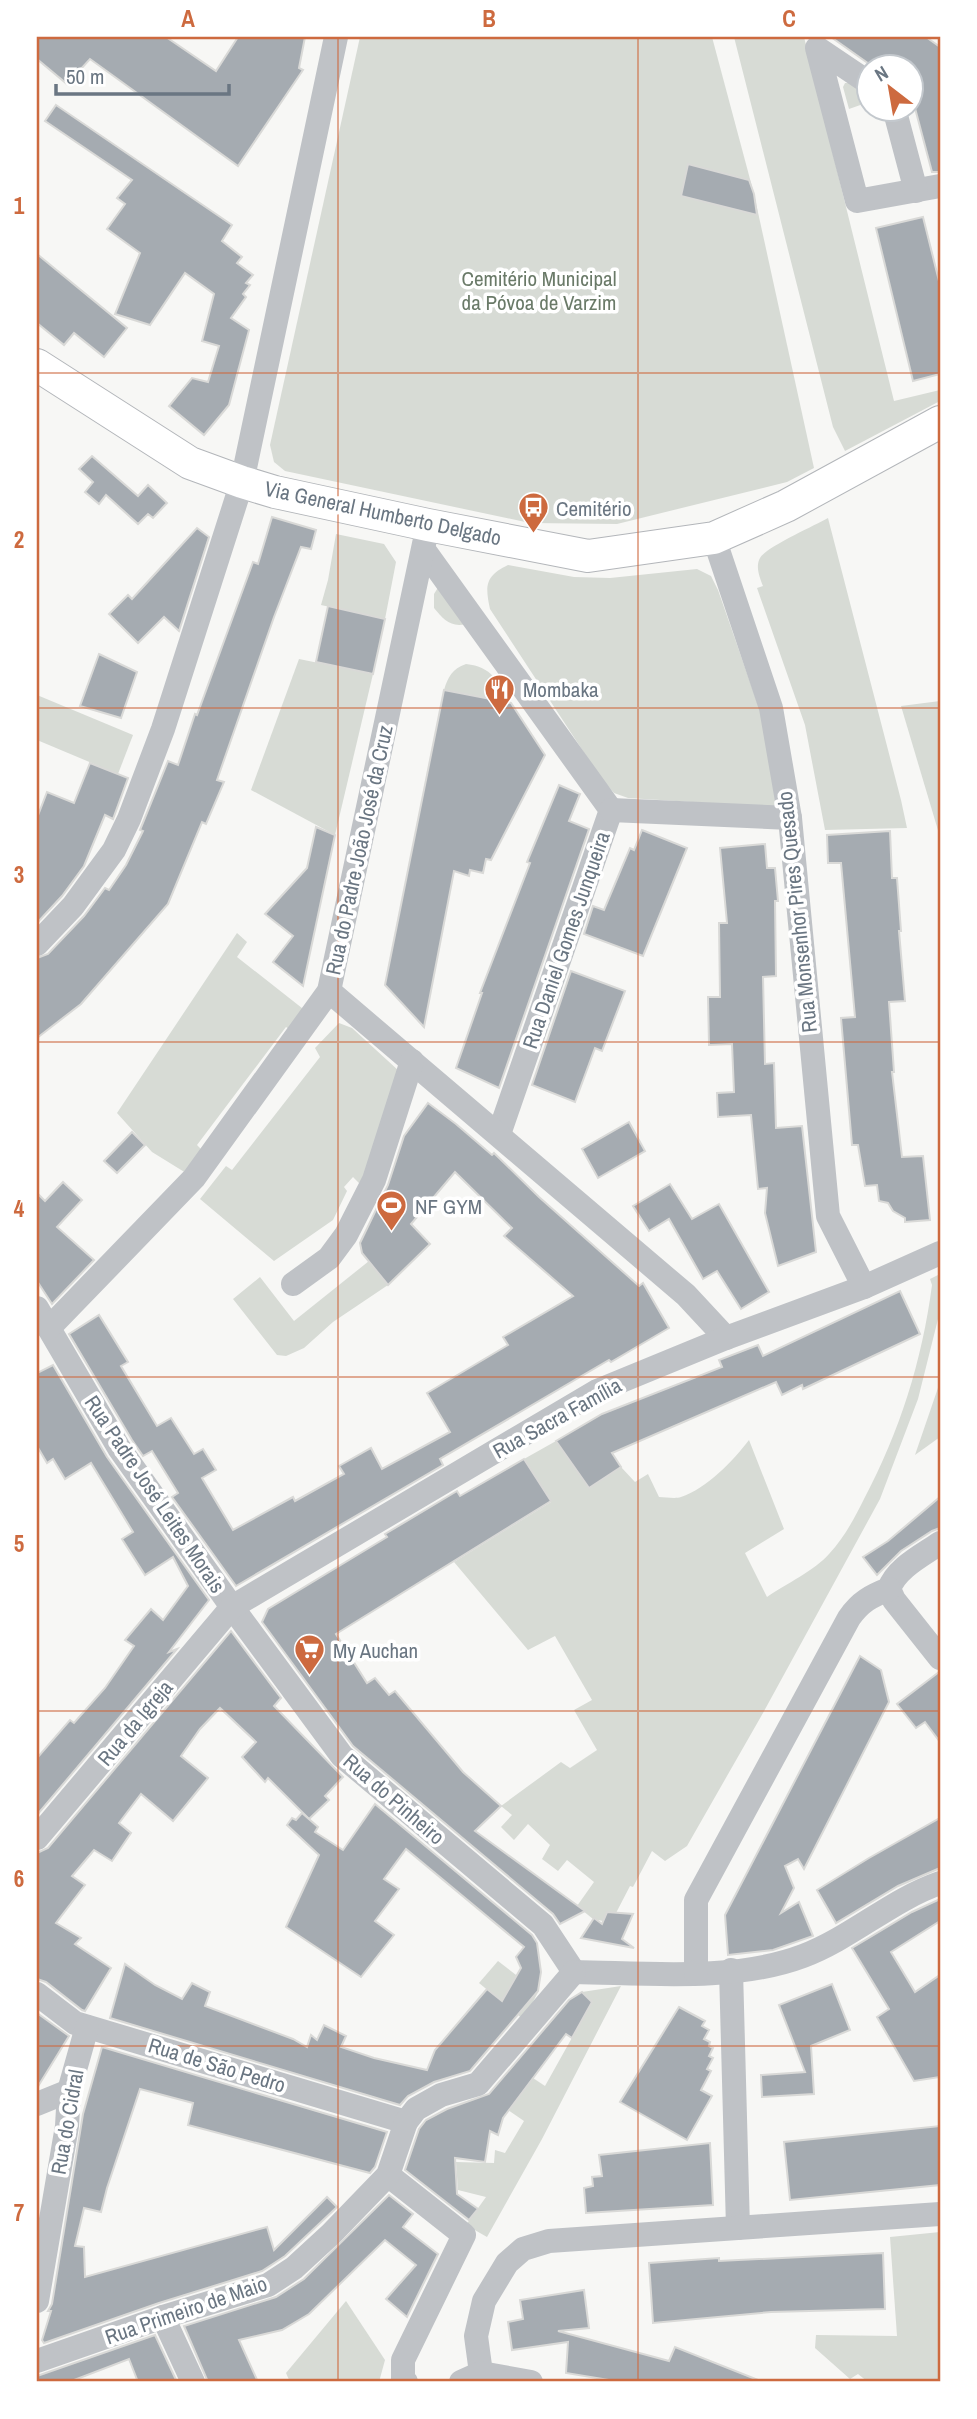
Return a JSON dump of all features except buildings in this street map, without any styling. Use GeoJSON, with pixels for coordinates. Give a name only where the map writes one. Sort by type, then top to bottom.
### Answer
{"type":"FeatureCollection","features":[{"type":"Feature","properties":{"kind":"main road","name":"Via General Humberto Delgado"},"geometry":{"type":"LineString","coordinates":[[37,365],[190,463],[242,482],[426,538],[588,556],[714,538],[786,506],[940,422]]}},
{"type":"Feature","properties":{"kind":"street"},"geometry":{"type":"LineString","coordinates":[[37,944],[92,882],[114,850],[129,819],[163,729],[242,482],[336,37]]}},
{"type":"Feature","properties":{"kind":"street"},"geometry":{"type":"LineString","coordinates":[[855,74],[817,48],[857,201],[934,189],[901,122]]}},
{"type":"Feature","properties":{"kind":"street","name":"Rua Daniel Gomes Junqueira"},"geometry":{"type":"LineString","coordinates":[[426,538],[611,810],[499,1134]]}},
{"type":"Feature","properties":{"kind":"street","name":"Rua do Padre João José da Cruz"},"geometry":{"type":"LineString","coordinates":[[43,1318],[194,1178],[328,990],[426,538]]}},
{"type":"Feature","properties":{"kind":"street","name":"Rua Monsenhor Pires Quesado"},"geometry":{"type":"LineString","coordinates":[[714,538],[771,708],[790,818],[828,1216],[864,1287]]}},
{"type":"Feature","properties":{"kind":"street"},"geometry":{"type":"LineString","coordinates":[[611,810],[790,818]]}},
{"type":"Feature","properties":{"kind":"street"},"geometry":{"type":"LineString","coordinates":[[328,990],[686,1295],[726,1338]]}},
{"type":"Feature","properties":{"kind":"street"},"geometry":{"type":"LineString","coordinates":[[293,1284],[328,1258],[346,1235],[374,1180],[412,1061]]}},
{"type":"Feature","properties":{"kind":"street","name":"Rua Sacra Família"},"geometry":{"type":"LineString","coordinates":[[232,1607],[597,1391],[726,1338],[864,1287],[931,1257]]}},
{"type":"Feature","properties":{"kind":"street","name":"Rua Padre José Leites Morais"},"geometry":{"type":"LineString","coordinates":[[43,1318],[119,1448],[232,1607]]}},
{"type":"Feature","properties":{"kind":"street"},"geometry":{"type":"LineString","coordinates":[[940,1543],[899,1572],[892,1579],[889,1589],[894,1600],[940,1658]]}},
{"type":"Feature","properties":{"kind":"street"},"geometry":{"type":"LineString","coordinates":[[696,1973],[696,1900],[849,1618],[859,1604],[872,1595],[889,1589]]}},
{"type":"Feature","properties":{"kind":"street","name":"Rua da Igreja"},"geometry":{"type":"LineString","coordinates":[[37,1838],[232,1607]]}},
{"type":"Feature","properties":{"kind":"street","name":"Rua do Pinheiro"},"geometry":{"type":"LineString","coordinates":[[232,1607],[342,1756],[543,1925],[574,1972]]}},
{"type":"Feature","properties":{"kind":"street"},"geometry":{"type":"LineString","coordinates":[[574,1972],[696,1973],[767,1967],[805,1955],[910,1896],[940,1883]]}},
{"type":"Feature","properties":{"kind":"street"},"geometry":{"type":"LineString","coordinates":[[731,1970],[738,2228]]}},
{"type":"Feature","properties":{"kind":"street","name":"Rua Primeiro de Maio"},"geometry":{"type":"LineString","coordinates":[[37,2361],[163,2317],[268,2285],[294,2268],[388,2175],[406,2122],[416,2109],[428,2100],[478,2084],[574,1972]]}},
{"type":"Feature","properties":{"kind":"street","name":"Rua de São Pedro"},"geometry":{"type":"LineString","coordinates":[[37,1994],[75,2023],[406,2122]]}},
{"type":"Feature","properties":{"kind":"street","name":"Rua do Cidral"},"geometry":{"type":"LineString","coordinates":[[37,2301],[67,2126],[69,2091],[87,2027]]}},
{"type":"Feature","properties":{"kind":"street"},"geometry":{"type":"LineString","coordinates":[[37,2104],[69,2091]]}},
{"type":"Feature","properties":{"kind":"street"},"geometry":{"type":"LineString","coordinates":[[388,2175],[464,2235],[403,2360],[403,2379],[406,2382]]}},
{"type":"Feature","properties":{"kind":"street"},"geometry":{"type":"LineString","coordinates":[[531,2382],[471,2378],[484,2301],[507,2263],[523,2249],[549,2241],[940,2214]]}},
{"type":"Feature","properties":{"kind":"street"},"geometry":{"type":"LineString","coordinates":[[163,2317],[194,2382]]}},
{"type":"Feature","properties":{"kind":"green space","name":"Cemitério Municipal da Póvoa de Varzim"},"geometry":{"type":"Polygon","coordinates":[[[360,37],[712,37],[754,194],[814,468],[787,482],[617,524],[530,523],[285,471],[274,462],[270,445],[360,37]]]}},
{"type":"Feature","properties":{"kind":"green space"},"geometry":{"type":"Polygon","coordinates":[[[734,37],[804,37],[894,401],[940,390],[940,401],[845,451],[833,427],[734,37]]]}},
{"type":"Feature","properties":{"kind":"green space"},"geometry":{"type":"Polygon","coordinates":[[[845,83],[849,83],[855,87],[855,107],[849,109],[843,87],[845,83]]]}},
{"type":"Feature","properties":{"kind":"green space"},"geometry":{"type":"Polygon","coordinates":[[[828,518],[907,828],[825,830],[805,725],[757,588],[763,586],[758,565],[764,553],[828,518]]]}},
{"type":"Feature","properties":{"kind":"green space"},"geometry":{"type":"Polygon","coordinates":[[[336,534],[384,544],[396,562],[385,619],[321,605],[336,534]]]}},
{"type":"Feature","properties":{"kind":"green space"},"geometry":{"type":"Polygon","coordinates":[[[508,565],[574,577],[610,578],[697,569],[711,576],[767,731],[780,803],[772,807],[628,798],[614,793],[600,777],[490,609],[487,594],[489,582],[495,573],[508,565]]]}},
{"type":"Feature","properties":{"kind":"green space"},"geometry":{"type":"Polygon","coordinates":[[[439,586],[466,624],[452,624],[434,608],[434,594],[439,586]]]}},
{"type":"Feature","properties":{"kind":"green space"},"geometry":{"type":"Polygon","coordinates":[[[299,659],[373,674],[335,835],[251,790],[299,659]]]}},
{"type":"Feature","properties":{"kind":"green space"},"geometry":{"type":"Polygon","coordinates":[[[466,664],[489,672],[511,703],[444,690],[451,674],[466,664]]]}},
{"type":"Feature","properties":{"kind":"green space"},"geometry":{"type":"Polygon","coordinates":[[[37,695],[133,735],[118,774],[37,740],[37,695]]]}},
{"type":"Feature","properties":{"kind":"green space"},"geometry":{"type":"Polygon","coordinates":[[[940,701],[940,837],[901,706],[940,701]]]}},
{"type":"Feature","properties":{"kind":"green space"},"geometry":{"type":"Polygon","coordinates":[[[237,933],[247,942],[237,957],[307,1012],[293,1032],[286,1027],[197,1145],[203,1151],[186,1173],[152,1152],[117,1113],[237,933]]]}},
{"type":"Feature","properties":{"kind":"green space"},"geometry":{"type":"Polygon","coordinates":[[[339,1023],[352,1028],[399,1071],[365,1177],[359,1183],[353,1177],[344,1187],[347,1191],[333,1220],[274,1261],[200,1199],[226,1166],[232,1170],[320,1057],[315,1048],[339,1023]]]}},
{"type":"Feature","properties":{"kind":"green space"},"geometry":{"type":"Polygon","coordinates":[[[369,1261],[388,1285],[333,1322],[304,1348],[286,1356],[277,1355],[233,1299],[260,1277],[294,1321],[369,1261]]]}},
{"type":"Feature","properties":{"kind":"green space"},"geometry":{"type":"Polygon","coordinates":[[[940,1274],[940,1311],[918,1399],[880,1499],[687,1846],[665,1861],[652,1851],[616,1913],[607,1912],[603,1921],[593,1919],[577,1906],[594,1882],[567,1860],[558,1871],[542,1859],[550,1845],[528,1824],[514,1840],[501,1827],[512,1815],[501,1806],[561,1762],[570,1768],[597,1750],[574,1710],[592,1700],[555,1636],[528,1650],[454,1562],[551,1502],[524,1459],[556,1441],[589,1488],[621,1467],[635,1482],[648,1474],[659,1497],[673,1498],[690,1493],[710,1481],[749,1440],[784,1529],[745,1553],[767,1597],[823,1560],[856,1514],[899,1421],[922,1341],[932,1285],[930,1279],[940,1274]]]}},
{"type":"Feature","properties":{"kind":"green space"},"geometry":{"type":"Polygon","coordinates":[[[940,1382],[940,1437],[915,1455],[940,1382]]]}},
{"type":"Feature","properties":{"kind":"green space"},"geometry":{"type":"Polygon","coordinates":[[[498,1961],[538,1992],[524,2020],[479,1983],[498,1961]]]}},
{"type":"Feature","properties":{"kind":"green space"},"geometry":{"type":"Polygon","coordinates":[[[621,1986],[542,2139],[487,2237],[466,2225],[486,2197],[458,2190],[456,2162],[494,2163],[495,2150],[505,2153],[524,2121],[508,2110],[533,2078],[545,2086],[592,2002],[582,1992],[621,1986]]]}},
{"type":"Feature","properties":{"kind":"green space"},"geometry":{"type":"Polygon","coordinates":[[[940,2232],[940,2382],[868,2382],[858,2374],[850,2379],[815,2348],[816,2335],[897,2336],[890,2237],[940,2232]]]}},
{"type":"Feature","properties":{"kind":"green space"},"geometry":{"type":"Polygon","coordinates":[[[346,2301],[385,2360],[379,2382],[290,2382],[286,2373],[346,2301]]]}},
{"type":"Feature","properties":{"kind":"place","name":"Cemitério"},"geometry":{"type":"Point","coordinates":[533,535]}},
{"type":"Feature","properties":{"kind":"place","name":"Mombaka"},"geometry":{"type":"Point","coordinates":[500,716]}},
{"type":"Feature","properties":{"kind":"place","name":"NF GYM"},"geometry":{"type":"Point","coordinates":[392,1233]}},
{"type":"Feature","properties":{"kind":"place","name":"My Auchan"},"geometry":{"type":"Point","coordinates":[310,1677]}}]}
